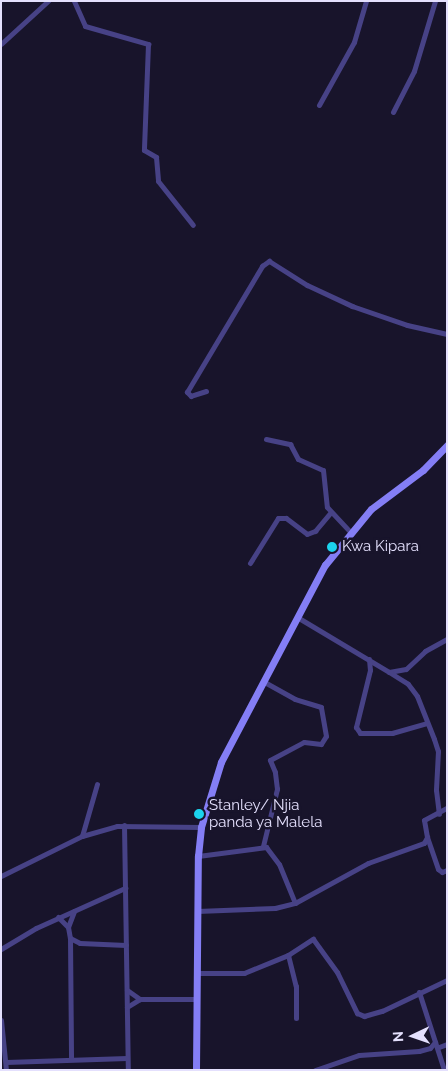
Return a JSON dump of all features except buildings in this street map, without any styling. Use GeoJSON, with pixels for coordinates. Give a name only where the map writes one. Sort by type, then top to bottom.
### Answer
{"type":"FeatureCollection","features":[{"type":"Feature","properties":{"kind":"main road"},"geometry":{"type":"LineString","coordinates":[[196,1070],[198,856],[201,828],[222,762],[325,565],[350,532],[371,509],[423,470],[447,445]]}},
{"type":"Feature","properties":{"kind":"street"},"geometry":{"type":"LineString","coordinates":[[1,44],[48,1]]}},
{"type":"Feature","properties":{"kind":"street"},"geometry":{"type":"LineString","coordinates":[[74,1],[85,26],[148,44],[144,150],[157,159],[158,181],[193,225]]}},
{"type":"Feature","properties":{"kind":"street"},"geometry":{"type":"LineString","coordinates":[[319,105],[351,50],[366,1]]}},
{"type":"Feature","properties":{"kind":"street"},"geometry":{"type":"LineString","coordinates":[[394,112],[414,71],[435,1]]}},
{"type":"Feature","properties":{"kind":"street"},"geometry":{"type":"LineString","coordinates":[[206,390],[191,396],[187,392],[262,266],[270,261],[307,285],[352,306],[407,325],[447,334]]}},
{"type":"Feature","properties":{"kind":"street"},"geometry":{"type":"LineString","coordinates":[[266,439],[290,444],[298,459],[323,470],[324,499],[330,513],[350,532]]}},
{"type":"Feature","properties":{"kind":"street"},"geometry":{"type":"LineString","coordinates":[[250,564],[278,518],[286,518],[307,534],[315,531],[330,513]]}},
{"type":"Feature","properties":{"kind":"street"},"geometry":{"type":"LineString","coordinates":[[297,617],[408,684],[417,696],[438,751],[436,790],[439,814]]}},
{"type":"Feature","properties":{"kind":"street"},"geometry":{"type":"LineString","coordinates":[[388,672],[406,669],[425,651],[447,639]]}},
{"type":"Feature","properties":{"kind":"street"},"geometry":{"type":"LineString","coordinates":[[369,659],[370,670],[356,727],[360,733],[392,733],[427,724]]}},
{"type":"Feature","properties":{"kind":"street"},"geometry":{"type":"LineString","coordinates":[[263,846],[277,789],[275,772],[270,760],[304,742],[321,744],[326,736],[321,708],[295,699],[264,682]]}},
{"type":"Feature","properties":{"kind":"street"},"geometry":{"type":"LineString","coordinates":[[82,836],[98,784]]}},
{"type":"Feature","properties":{"kind":"street"},"geometry":{"type":"LineString","coordinates":[[447,808],[439,814],[424,820],[427,837],[438,869],[447,870]]}},
{"type":"Feature","properties":{"kind":"street"},"geometry":{"type":"LineString","coordinates":[[1,876],[82,836],[124,825],[201,828]]}},
{"type":"Feature","properties":{"kind":"street"},"geometry":{"type":"LineString","coordinates":[[124,825],[128,1070]]}},
{"type":"Feature","properties":{"kind":"street"},"geometry":{"type":"LineString","coordinates":[[197,911],[275,908],[295,904],[368,864],[424,842],[427,837]]}},
{"type":"Feature","properties":{"kind":"street"},"geometry":{"type":"LineString","coordinates":[[198,856],[263,846]]}},
{"type":"Feature","properties":{"kind":"street"},"geometry":{"type":"LineString","coordinates":[[263,846],[279,864],[295,904]]}},
{"type":"Feature","properties":{"kind":"street"},"geometry":{"type":"LineString","coordinates":[[1,949],[58,917],[125,888]]}},
{"type":"Feature","properties":{"kind":"street"},"geometry":{"type":"LineString","coordinates":[[71,1058],[70,938],[68,927],[74,910]]}},
{"type":"Feature","properties":{"kind":"street"},"geometry":{"type":"LineString","coordinates":[[58,917],[68,927]]}},
{"type":"Feature","properties":{"kind":"street"},"geometry":{"type":"LineString","coordinates":[[70,938],[80,943],[126,945]]}},
{"type":"Feature","properties":{"kind":"street"},"geometry":{"type":"LineString","coordinates":[[196,973],[240,974],[288,956],[310,940],[315,940],[360,1015],[382,1011],[418,992],[447,980]]}},
{"type":"Feature","properties":{"kind":"street"},"geometry":{"type":"LineString","coordinates":[[288,956],[296,986],[296,1018]]}},
{"type":"Feature","properties":{"kind":"street"},"geometry":{"type":"LineString","coordinates":[[127,990],[140,999]]}},
{"type":"Feature","properties":{"kind":"street"},"geometry":{"type":"LineString","coordinates":[[418,992],[444,1070]]}},
{"type":"Feature","properties":{"kind":"street"},"geometry":{"type":"LineString","coordinates":[[127,1007],[140,999],[196,999]]}},
{"type":"Feature","properties":{"kind":"street"},"geometry":{"type":"LineString","coordinates":[[1,1020],[6,1070]]}},
{"type":"Feature","properties":{"kind":"street"},"geometry":{"type":"LineString","coordinates":[[315,1070],[359,1055],[419,1052],[437,1045],[447,1044]]}},
{"type":"Feature","properties":{"kind":"street"},"geometry":{"type":"LineString","coordinates":[[6,1062],[71,1058],[127,1058]]}},
{"type":"Feature","properties":{"kind":"place","name":"Kwa Kipara"},"geometry":{"type":"Point","coordinates":[332,547]}},
{"type":"Feature","properties":{"kind":"place","name":"Stanley/ Njia panda ya Malela"},"geometry":{"type":"Point","coordinates":[199,814]}}]}
